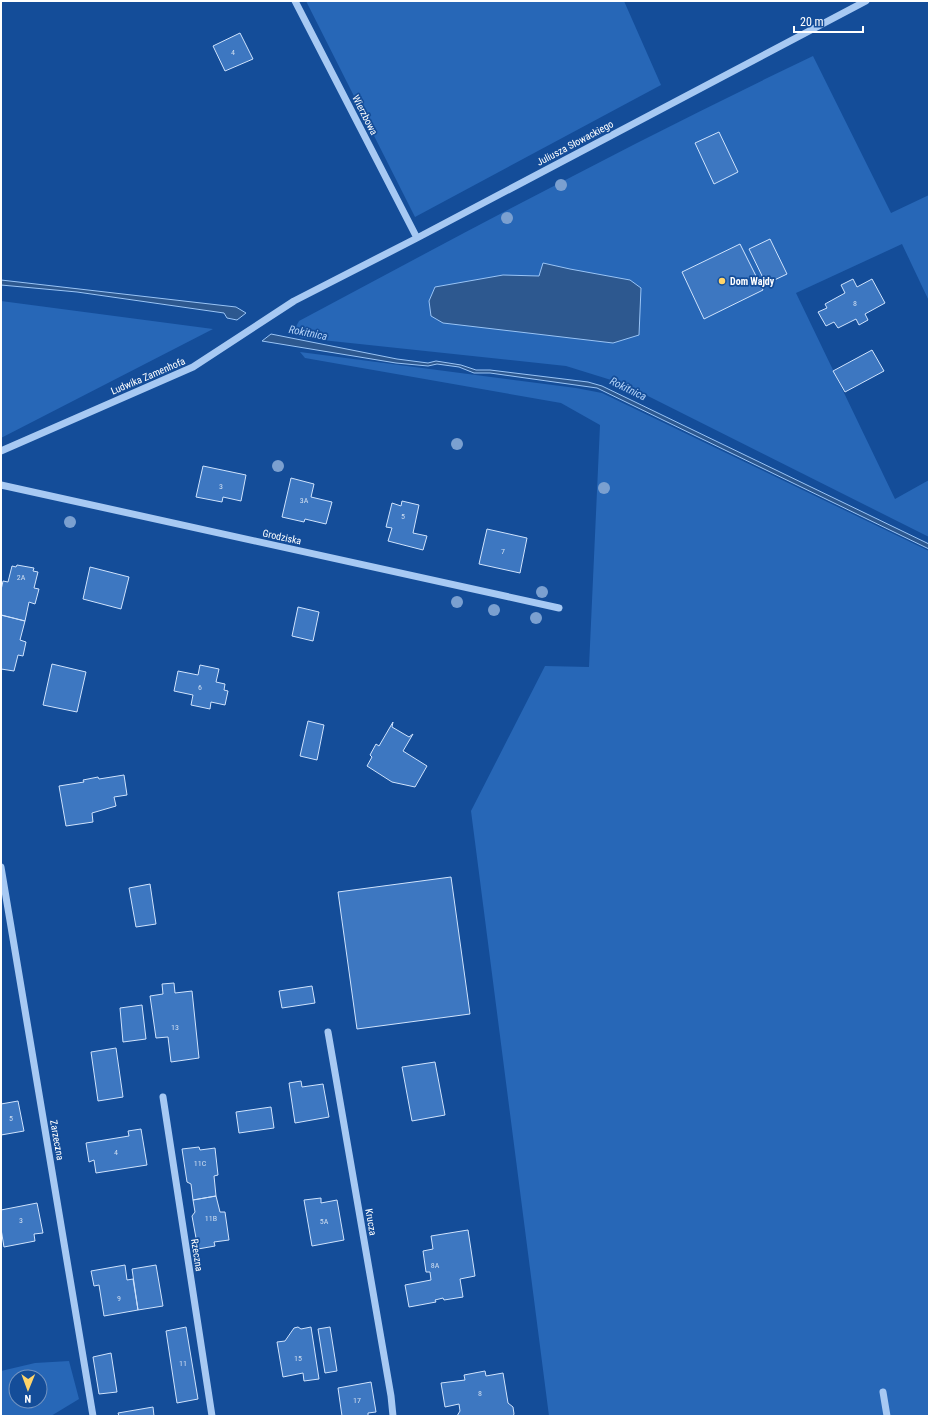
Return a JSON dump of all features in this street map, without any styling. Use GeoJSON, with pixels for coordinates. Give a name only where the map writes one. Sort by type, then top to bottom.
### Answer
{"type":"FeatureCollection","features":[{"type":"Feature","properties":{"kind":"street","name":"Wierzbowa"},"geometry":{"type":"LineString","coordinates":[[295,1],[416,238]]}},
{"type":"Feature","properties":{"kind":"street","name":"Juliusza Słowackiego"},"geometry":{"type":"LineString","coordinates":[[294,301],[866,1]]}},
{"type":"Feature","properties":{"kind":"street","name":"Ludwika Zamenhofa"},"geometry":{"type":"LineString","coordinates":[[1,451],[193,367],[294,301]]}},
{"type":"Feature","properties":{"kind":"street","name":"Grodziska"},"geometry":{"type":"LineString","coordinates":[[1,486],[558,608]]}},
{"type":"Feature","properties":{"kind":"street","name":"Zarzeczna"},"geometry":{"type":"LineString","coordinates":[[1,866],[93,1416]]}},
{"type":"Feature","properties":{"kind":"street","name":"Krucza"},"geometry":{"type":"LineString","coordinates":[[328,1032],[391,1396],[393,1416]]}},
{"type":"Feature","properties":{"kind":"street","name":"Rzeczna"},"geometry":{"type":"LineString","coordinates":[[163,1097],[212,1416]]}},
{"type":"Feature","properties":{"kind":"street"},"geometry":{"type":"LineString","coordinates":[[883,1392],[887,1416]]}},
{"type":"Feature","properties":{"kind":"shaded area"},"geometry":{"type":"Polygon","coordinates":[[[306,1],[624,1],[661,85],[415,217],[306,1]]]}},
{"type":"Feature","properties":{"kind":"shaded area"},"geometry":{"type":"Polygon","coordinates":[[[813,56],[891,213],[929,195],[929,301],[902,244],[796,293],[895,499],[929,480],[929,537],[624,384],[566,366],[303,338],[297,336],[295,329],[299,321],[619,152],[813,56]]]}},
{"type":"Feature","properties":{"kind":"shaded area"},"geometry":{"type":"Polygon","coordinates":[[[543,263],[630,280],[641,288],[639,335],[613,343],[443,323],[431,316],[429,301],[435,287],[503,275],[539,276],[543,263]]]}},
{"type":"Feature","properties":{"kind":"shaded area"},"geometry":{"type":"Polygon","coordinates":[[[1,280],[236,307],[246,313],[237,320],[227,318],[224,313],[77,292],[1,285],[1,280]]]}},
{"type":"Feature","properties":{"kind":"shaded area"},"geometry":{"type":"Polygon","coordinates":[[[1,301],[213,329],[1,438],[1,301]]]}},
{"type":"Feature","properties":{"kind":"shaded area"},"geometry":{"type":"Polygon","coordinates":[[[271,334],[397,359],[428,363],[436,361],[461,365],[476,370],[490,370],[588,382],[602,386],[929,544],[929,549],[597,388],[490,373],[474,373],[459,367],[437,364],[428,366],[396,363],[262,341],[271,334]]]}},
{"type":"Feature","properties":{"kind":"shaded area"},"geometry":{"type":"Polygon","coordinates":[[[300,352],[576,388],[602,393],[929,551],[929,1416],[549,1416],[471,811],[545,666],[589,667],[600,425],[561,403],[305,358],[300,352]]]}},
{"type":"Feature","properties":{"kind":"shaded area"},"geometry":{"type":"Polygon","coordinates":[[[69,1361],[79,1399],[51,1416],[1,1416],[1,1371],[8,1369],[8,1409],[48,1409],[48,1369],[10,1369],[35,1363],[69,1361]]]}},
{"type":"Feature","properties":{"kind":"building"},"geometry":{"type":"Polygon","coordinates":[[[240,33],[253,59],[225,71],[213,46],[240,33]]]}},
{"type":"Feature","properties":{"kind":"building"},"geometry":{"type":"Polygon","coordinates":[[[719,132],[738,172],[714,184],[695,143],[719,132]]]}},
{"type":"Feature","properties":{"kind":"building"},"geometry":{"type":"Polygon","coordinates":[[[770,239],[787,274],[766,284],[749,249],[770,239]]]}},
{"type":"Feature","properties":{"kind":"building","name":"Dom Wajdy"},"geometry":{"type":"Polygon","coordinates":[[[740,244],[763,290],[704,319],[682,272],[740,244]]]}},
{"type":"Feature","properties":{"kind":"building"},"geometry":{"type":"Polygon","coordinates":[[[853,279],[857,287],[872,279],[885,303],[865,314],[868,320],[859,325],[856,319],[838,328],[834,322],[826,326],[818,312],[827,308],[825,304],[845,293],[841,285],[853,279]]]}},
{"type":"Feature","properties":{"kind":"building"},"geometry":{"type":"Polygon","coordinates":[[[872,350],[884,371],[845,392],[833,371],[872,350]]]}},
{"type":"Feature","properties":{"kind":"building"},"geometry":{"type":"Polygon","coordinates":[[[203,466],[246,475],[241,501],[223,497],[222,502],[196,497],[203,466]]]}},
{"type":"Feature","properties":{"kind":"building"},"geometry":{"type":"Polygon","coordinates":[[[291,478],[314,484],[311,497],[332,502],[326,524],[305,519],[304,522],[282,517],[291,478]]]}},
{"type":"Feature","properties":{"kind":"building"},"geometry":{"type":"Polygon","coordinates":[[[402,501],[419,505],[413,533],[427,536],[423,550],[388,541],[392,528],[386,527],[392,503],[401,506],[402,501]]]}},
{"type":"Feature","properties":{"kind":"building"},"geometry":{"type":"Polygon","coordinates":[[[487,529],[527,538],[520,573],[479,564],[487,529]]]}},
{"type":"Feature","properties":{"kind":"building"},"geometry":{"type":"Polygon","coordinates":[[[17,565],[34,568],[33,571],[38,572],[34,588],[39,589],[35,604],[29,602],[25,621],[1,615],[1,590],[3,581],[8,582],[12,566],[16,567],[17,565]]]}},
{"type":"Feature","properties":{"kind":"building"},"geometry":{"type":"Polygon","coordinates":[[[90,567],[129,577],[121,609],[83,599],[90,567]]]}},
{"type":"Feature","properties":{"kind":"building"},"geometry":{"type":"Polygon","coordinates":[[[298,607],[319,612],[313,641],[292,636],[298,607]]]}},
{"type":"Feature","properties":{"kind":"building"},"geometry":{"type":"Polygon","coordinates":[[[1,615],[25,621],[20,640],[26,642],[23,656],[18,655],[14,671],[1,669],[1,615]]]}},
{"type":"Feature","properties":{"kind":"building"},"geometry":{"type":"Polygon","coordinates":[[[52,664],[86,672],[77,712],[43,705],[52,664]]]}},
{"type":"Feature","properties":{"kind":"building"},"geometry":{"type":"Polygon","coordinates":[[[200,665],[219,669],[216,682],[225,684],[224,690],[228,691],[225,705],[211,702],[210,709],[191,705],[193,695],[174,691],[178,671],[198,675],[200,665]]]}},
{"type":"Feature","properties":{"kind":"building"},"geometry":{"type":"Polygon","coordinates":[[[308,721],[324,725],[317,760],[300,756],[308,721]]]}},
{"type":"Feature","properties":{"kind":"building"},"geometry":{"type":"Polygon","coordinates":[[[393,722],[392,727],[409,737],[413,734],[403,751],[427,766],[415,787],[392,782],[367,766],[372,757],[370,755],[376,744],[379,746],[393,722]]]}},
{"type":"Feature","properties":{"kind":"building"},"geometry":{"type":"Polygon","coordinates":[[[124,775],[127,795],[114,797],[116,806],[92,813],[93,822],[66,826],[59,786],[84,782],[83,780],[98,777],[99,779],[124,775]]]}},
{"type":"Feature","properties":{"kind":"building"},"geometry":{"type":"Polygon","coordinates":[[[451,877],[470,1014],[357,1029],[338,892],[451,877]]]}},
{"type":"Feature","properties":{"kind":"building"},"geometry":{"type":"Polygon","coordinates":[[[150,884],[156,924],[136,927],[129,888],[150,884]]]}},
{"type":"Feature","properties":{"kind":"building"},"geometry":{"type":"Polygon","coordinates":[[[174,983],[175,993],[192,991],[199,1058],[171,1062],[168,1037],[156,1038],[150,996],[163,994],[162,984],[174,983]]]}},
{"type":"Feature","properties":{"kind":"building"},"geometry":{"type":"Polygon","coordinates":[[[312,986],[315,1003],[282,1008],[279,991],[312,986]]]}},
{"type":"Feature","properties":{"kind":"building"},"geometry":{"type":"Polygon","coordinates":[[[142,1005],[146,1039],[123,1042],[120,1008],[142,1005]]]}},
{"type":"Feature","properties":{"kind":"building"},"geometry":{"type":"Polygon","coordinates":[[[116,1048],[123,1097],[98,1101],[91,1052],[116,1048]]]}},
{"type":"Feature","properties":{"kind":"building"},"geometry":{"type":"Polygon","coordinates":[[[435,1062],[445,1115],[412,1121],[402,1067],[435,1062]]]}},
{"type":"Feature","properties":{"kind":"building"},"geometry":{"type":"Polygon","coordinates":[[[301,1081],[302,1087],[323,1084],[329,1117],[295,1123],[289,1083],[301,1081]]]}},
{"type":"Feature","properties":{"kind":"building"},"geometry":{"type":"Polygon","coordinates":[[[18,1101],[24,1131],[1,1135],[1,1104],[18,1101]]]}},
{"type":"Feature","properties":{"kind":"building"},"geometry":{"type":"Polygon","coordinates":[[[271,1107],[274,1128],[239,1133],[236,1112],[271,1107]]]}},
{"type":"Feature","properties":{"kind":"building"},"geometry":{"type":"Polygon","coordinates":[[[141,1129],[147,1165],[96,1173],[94,1160],[89,1162],[86,1143],[129,1136],[128,1131],[141,1129]]]}},
{"type":"Feature","properties":{"kind":"building"},"geometry":{"type":"Polygon","coordinates":[[[199,1147],[200,1150],[215,1148],[218,1175],[214,1176],[216,1196],[193,1200],[191,1184],[187,1182],[182,1149],[199,1147]]]}},
{"type":"Feature","properties":{"kind":"building"},"geometry":{"type":"Polygon","coordinates":[[[216,1196],[220,1212],[225,1212],[229,1240],[214,1242],[215,1246],[198,1249],[192,1216],[195,1212],[193,1200],[216,1196]]]}},
{"type":"Feature","properties":{"kind":"building"},"geometry":{"type":"Polygon","coordinates":[[[321,1198],[321,1203],[337,1200],[344,1240],[312,1246],[304,1200],[321,1198]]]}},
{"type":"Feature","properties":{"kind":"building"},"geometry":{"type":"Polygon","coordinates":[[[37,1203],[43,1233],[34,1234],[35,1241],[4,1247],[1,1229],[1,1210],[37,1203]]]}},
{"type":"Feature","properties":{"kind":"building"},"geometry":{"type":"Polygon","coordinates":[[[468,1230],[475,1276],[460,1279],[463,1297],[444,1300],[443,1298],[435,1300],[436,1302],[409,1307],[405,1285],[431,1280],[430,1272],[426,1272],[423,1251],[433,1249],[431,1236],[468,1230]]]}},
{"type":"Feature","properties":{"kind":"building"},"geometry":{"type":"Polygon","coordinates":[[[125,1265],[127,1280],[133,1279],[138,1310],[104,1316],[99,1285],[94,1286],[91,1271],[125,1265]]]}},
{"type":"Feature","properties":{"kind":"building"},"geometry":{"type":"Polygon","coordinates":[[[156,1265],[163,1306],[138,1310],[132,1269],[156,1265]]]}},
{"type":"Feature","properties":{"kind":"building"},"geometry":{"type":"Polygon","coordinates":[[[186,1327],[198,1399],[177,1403],[166,1331],[186,1327]]]}},
{"type":"Feature","properties":{"kind":"building"},"geometry":{"type":"Polygon","coordinates":[[[298,1327],[301,1329],[311,1327],[319,1379],[304,1381],[303,1373],[283,1377],[277,1342],[285,1341],[294,1328],[298,1327]]]}},
{"type":"Feature","properties":{"kind":"building"},"geometry":{"type":"Polygon","coordinates":[[[330,1327],[337,1371],[325,1373],[318,1329],[330,1327]]]}},
{"type":"Feature","properties":{"kind":"building"},"geometry":{"type":"Polygon","coordinates":[[[111,1353],[117,1392],[99,1394],[93,1357],[111,1353]]]}},
{"type":"Feature","properties":{"kind":"building"},"geometry":{"type":"Polygon","coordinates":[[[485,1371],[486,1376],[503,1373],[508,1403],[513,1407],[513,1416],[457,1416],[460,1411],[459,1404],[445,1407],[441,1383],[465,1380],[464,1375],[485,1371]]]}},
{"type":"Feature","properties":{"kind":"building"},"geometry":{"type":"Polygon","coordinates":[[[371,1382],[376,1412],[368,1413],[368,1416],[342,1416],[338,1388],[371,1382]]]}},
{"type":"Feature","properties":{"kind":"building"},"geometry":{"type":"Polygon","coordinates":[[[153,1407],[154,1416],[119,1416],[118,1413],[153,1407]]]}},
{"type":"Feature","properties":{"kind":"place","name":"Dom Wajdy"},"geometry":{"type":"Point","coordinates":[722,281]}},
{"type":"Feature","properties":{"kind":"water label","name":"Rokitnica"},"geometry":{"type":"Point","coordinates":[308,333]}},
{"type":"Feature","properties":{"kind":"water label","name":"Rokitnica"},"geometry":{"type":"Point","coordinates":[628,389]}}]}
